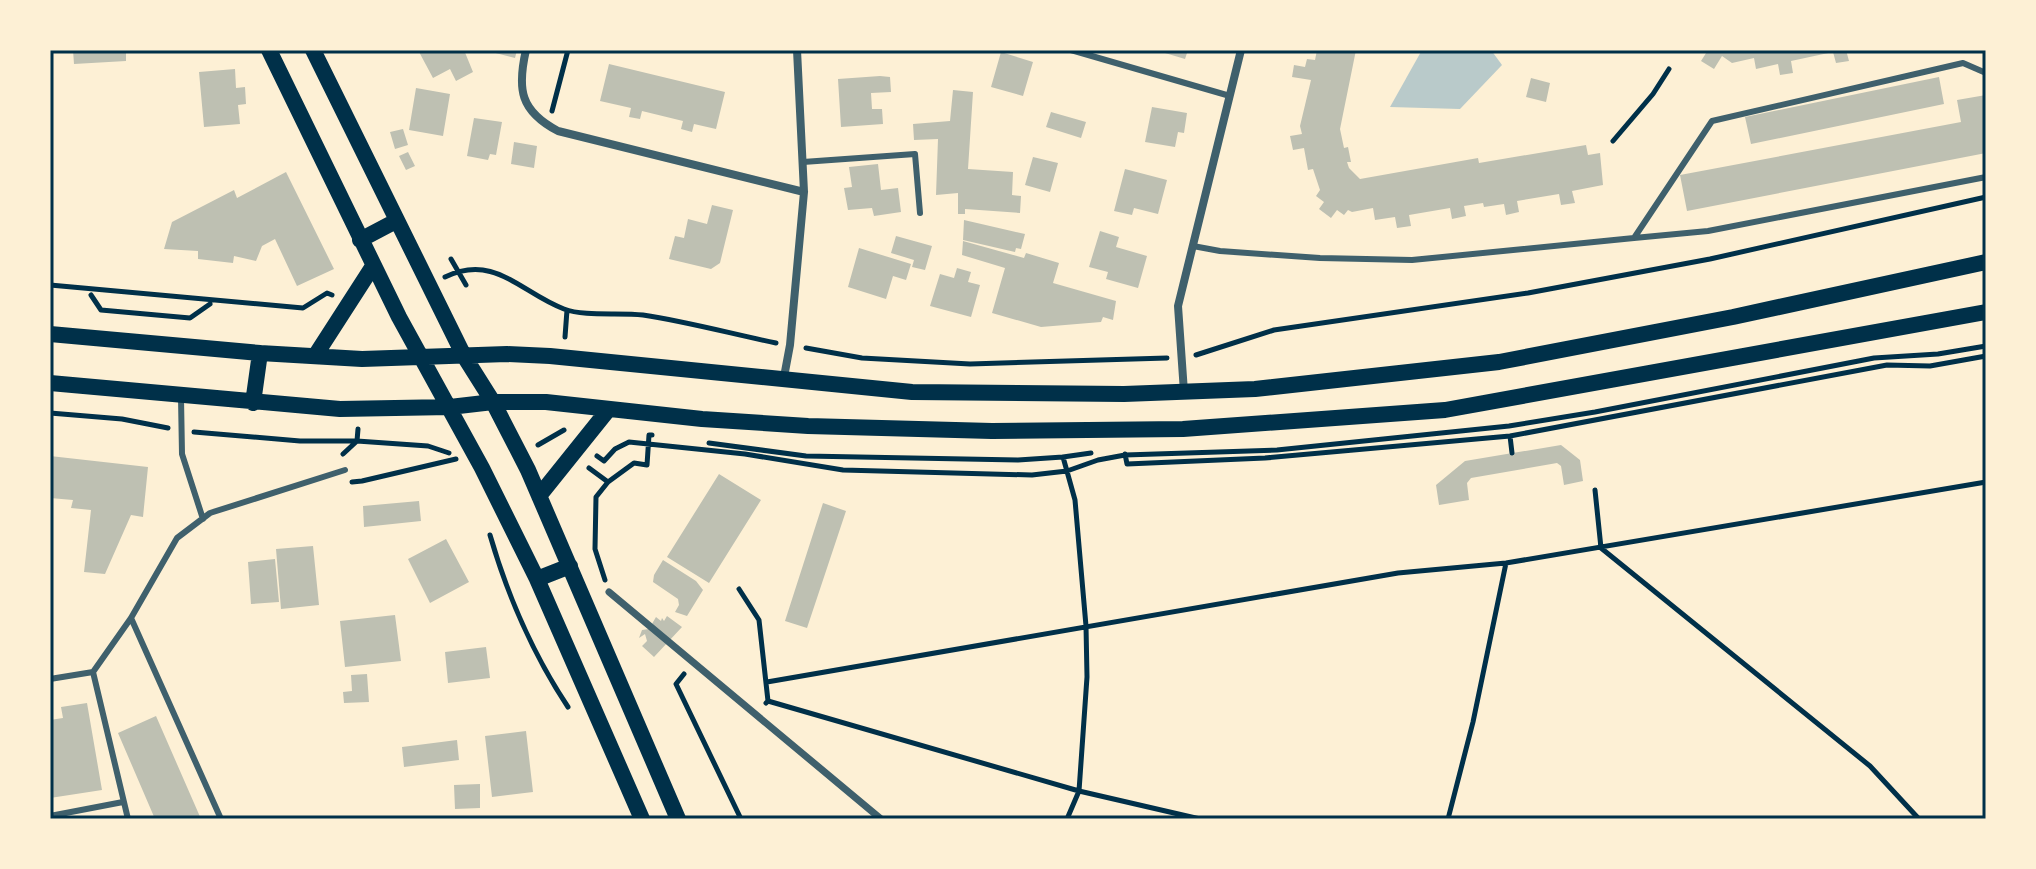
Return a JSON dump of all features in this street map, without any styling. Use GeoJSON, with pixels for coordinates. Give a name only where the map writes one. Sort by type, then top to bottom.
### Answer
{"type":"FeatureCollection","features":[{"type":"Feature","properties":{"kind":"main road"},"geometry":{"type":"LineString","coordinates":[[269,50],[373,266],[450,407],[537,579],[642,819]]}},
{"type":"Feature","properties":{"kind":"main road"},"geometry":{"type":"LineString","coordinates":[[313,50],[464,356],[493,402],[539,496],[678,819]]}},
{"type":"Feature","properties":{"kind":"main road"},"geometry":{"type":"LineString","coordinates":[[360,240],[396,221]]}},
{"type":"Feature","properties":{"kind":"main road"},"geometry":{"type":"LineString","coordinates":[[50,334],[315,356],[387,359],[550,356],[925,392],[1184,392],[1255,389],[1499,362],[1733,317],[1986,262]]}},
{"type":"Feature","properties":{"kind":"main road"},"geometry":{"type":"LineString","coordinates":[[315,356],[373,266]]}},
{"type":"Feature","properties":{"kind":"main road"},"geometry":{"type":"LineString","coordinates":[[50,383],[360,410],[546,402],[608,410],[823,426],[992,431],[1183,429],[1445,410],[1986,312]]}},
{"type":"Feature","properties":{"kind":"main road"},"geometry":{"type":"LineString","coordinates":[[253,403],[260,353]]}},
{"type":"Feature","properties":{"kind":"main road"},"geometry":{"type":"LineString","coordinates":[[539,496],[608,410]]}},
{"type":"Feature","properties":{"kind":"main road"},"geometry":{"type":"LineString","coordinates":[[537,579],[570,566]]}},
{"type":"Feature","properties":{"kind":"street"},"geometry":{"type":"LineString","coordinates":[[526,50],[520,87],[534,115],[549,126],[572,135],[804,192]]}},
{"type":"Feature","properties":{"kind":"street"},"geometry":{"type":"LineString","coordinates":[[784,377],[790,345],[804,192],[797,50]]}},
{"type":"Feature","properties":{"kind":"street"},"geometry":{"type":"LineString","coordinates":[[1184,392],[1178,306],[1241,50]]}},
{"type":"Feature","properties":{"kind":"street"},"geometry":{"type":"LineString","coordinates":[[609,592],[881,819]]}},
{"type":"Feature","properties":{"kind":"lane"},"geometry":{"type":"LineString","coordinates":[[1071,50],[1230,96]]}},
{"type":"Feature","properties":{"kind":"lane"},"geometry":{"type":"LineString","coordinates":[[1634,238],[1712,121],[1963,63],[1986,73]]}},
{"type":"Feature","properties":{"kind":"lane"},"geometry":{"type":"LineString","coordinates":[[803,162],[915,154],[920,213]]}},
{"type":"Feature","properties":{"kind":"lane"},"geometry":{"type":"LineString","coordinates":[[1193,246],[1220,251],[1320,258],[1412,260],[1708,231],[1986,177]]}},
{"type":"Feature","properties":{"kind":"lane"},"geometry":{"type":"LineString","coordinates":[[181,396],[182,454],[203,519]]}},
{"type":"Feature","properties":{"kind":"lane"},"geometry":{"type":"LineString","coordinates":[[50,679],[93,672],[131,618],[177,538],[210,513],[345,470]]}},
{"type":"Feature","properties":{"kind":"lane"},"geometry":{"type":"LineString","coordinates":[[131,618],[221,819]]}},
{"type":"Feature","properties":{"kind":"lane"},"geometry":{"type":"LineString","coordinates":[[93,672],[128,819]]}},
{"type":"Feature","properties":{"kind":"lane"},"geometry":{"type":"LineString","coordinates":[[50,816],[123,802]]}},
{"type":"Feature","properties":{"kind":"path"},"geometry":{"type":"LineString","coordinates":[[549,126],[568,50]]}},
{"type":"Feature","properties":{"kind":"path"},"geometry":{"type":"LineString","coordinates":[[1613,141],[1653,94],[1669,69]]}},
{"type":"Feature","properties":{"kind":"path"},"geometry":{"type":"LineString","coordinates":[[429,285],[470,267],[486,269],[567,310],[695,323],[734,335],[862,358],[970,364],[1180,358],[1207,353],[1274,330],[1528,293],[1710,259],[1986,197]]}},
{"type":"Feature","properties":{"kind":"path"},"geometry":{"type":"LineString","coordinates":[[451,259],[466,285]]}},
{"type":"Feature","properties":{"kind":"path"},"geometry":{"type":"LineString","coordinates":[[50,285],[303,308],[327,293],[347,307]]}},
{"type":"Feature","properties":{"kind":"path"},"geometry":{"type":"LineString","coordinates":[[91,295],[101,310],[190,318],[210,304]]}},
{"type":"Feature","properties":{"kind":"path"},"geometry":{"type":"LineString","coordinates":[[1125,452],[1127,464],[1415,447],[1510,436],[1887,365],[1930,366],[1986,356]]}},
{"type":"Feature","properties":{"kind":"path"},"geometry":{"type":"LineString","coordinates":[[50,413],[122,419],[180,430],[300,441],[357,441],[335,460]]}},
{"type":"Feature","properties":{"kind":"path"},"geometry":{"type":"LineString","coordinates":[[609,592],[595,549],[596,497],[608,482],[634,463],[647,465],[649,435],[665,437]]}},
{"type":"Feature","properties":{"kind":"path"},"geometry":{"type":"LineString","coordinates":[[1510,436],[1512,453]]}},
{"type":"Feature","properties":{"kind":"path"},"geometry":{"type":"LineString","coordinates":[[681,439],[806,456],[1018,460],[1125,452],[1153,455]]}},
{"type":"Feature","properties":{"kind":"path"},"geometry":{"type":"LineString","coordinates":[[604,461],[615,449],[629,442],[745,454],[843,470],[1032,475],[1067,471],[1125,452]]}},
{"type":"Feature","properties":{"kind":"path"},"geometry":{"type":"LineString","coordinates":[[1063,457],[1075,500],[1086,626],[1084,740],[1079,791],[1067,819]]}},
{"type":"Feature","properties":{"kind":"path"},"geometry":{"type":"LineString","coordinates":[[348,482],[457,458]]}},
{"type":"Feature","properties":{"kind":"path"},"geometry":{"type":"LineString","coordinates":[[589,468],[608,482]]}},
{"type":"Feature","properties":{"kind":"path"},"geometry":{"type":"LineString","coordinates":[[767,682],[1398,573],[1506,563],[1986,482]]}},
{"type":"Feature","properties":{"kind":"path"},"geometry":{"type":"LineString","coordinates":[[1595,490],[1601,548],[1870,766],[1919,819]]}},
{"type":"Feature","properties":{"kind":"path"},"geometry":{"type":"LineString","coordinates":[[488,531],[497,561],[547,676],[571,712]]}},
{"type":"Feature","properties":{"kind":"path"},"geometry":{"type":"LineString","coordinates":[[1448,819],[1473,722],[1506,563]]}},
{"type":"Feature","properties":{"kind":"path"},"geometry":{"type":"LineString","coordinates":[[739,589],[759,620],[768,701],[757,716]]}},
{"type":"Feature","properties":{"kind":"path"},"geometry":{"type":"LineString","coordinates":[[692,664],[676,684],[741,819]]}},
{"type":"Feature","properties":{"kind":"path"},"geometry":{"type":"LineString","coordinates":[[768,701],[1079,791],[1200,819]]}},
{"type":"Feature","properties":{"kind":"shaded area"},"geometry":{"type":"Polygon","coordinates":[[[1422,50],[1491,50],[1502,65],[1460,109],[1390,107],[1422,50]]]}},
{"type":"Feature","properties":{"kind":"building"},"geometry":{"type":"Polygon","coordinates":[[[73,50],[126,50],[126,61],[74,64],[73,50]]]}},
{"type":"Feature","properties":{"kind":"building"},"geometry":{"type":"Polygon","coordinates":[[[418,50],[464,50],[473,72],[456,81],[450,69],[433,78],[418,50]]]}},
{"type":"Feature","properties":{"kind":"building"},"geometry":{"type":"Polygon","coordinates":[[[484,50],[517,50],[515,58],[484,50]]]}},
{"type":"Feature","properties":{"kind":"building"},"geometry":{"type":"Polygon","coordinates":[[[1155,50],[1188,50],[1185,59],[1155,50]]]}},
{"type":"Feature","properties":{"kind":"building"},"geometry":{"type":"Polygon","coordinates":[[[1317,50],[1356,50],[1340,129],[1344,148],[1348,147],[1349,168],[1360,179],[1478,158],[1479,163],[1586,145],[1588,155],[1600,153],[1603,185],[1572,191],[1575,203],[1561,205],[1559,194],[1517,201],[1519,212],[1506,215],[1504,204],[1484,207],[1483,203],[1464,206],[1466,216],[1452,219],[1450,208],[1409,215],[1411,226],[1397,228],[1395,217],[1375,220],[1373,208],[1348,210],[1344,215],[1337,210],[1331,218],[1319,209],[1324,202],[1316,196],[1320,190],[1313,169],[1308,170],[1304,148],[1293,150],[1290,136],[1302,134],[1300,126],[1311,80],[1292,77],[1294,65],[1305,67],[1307,59],[1315,60],[1317,50]]]}},
{"type":"Feature","properties":{"kind":"building"},"geometry":{"type":"Polygon","coordinates":[[[1708,50],[1846,50],[1849,61],[1836,63],[1833,52],[1791,61],[1793,73],[1780,75],[1778,64],[1756,69],[1754,58],[1732,63],[1722,56],[1714,69],[1701,61],[1708,50]]]}},
{"type":"Feature","properties":{"kind":"building"},"geometry":{"type":"Polygon","coordinates":[[[1001,52],[1033,62],[1023,96],[991,87],[1001,52]]]}},
{"type":"Feature","properties":{"kind":"building"},"geometry":{"type":"Polygon","coordinates":[[[609,64],[725,92],[716,129],[694,124],[692,132],[681,129],[683,121],[642,111],[640,119],[629,117],[631,108],[600,101],[609,64]]]}},
{"type":"Feature","properties":{"kind":"building"},"geometry":{"type":"Polygon","coordinates":[[[235,69],[236,88],[245,87],[246,104],[238,105],[240,124],[204,127],[199,72],[235,69]]]}},
{"type":"Feature","properties":{"kind":"building"},"geometry":{"type":"Polygon","coordinates":[[[890,77],[891,92],[871,93],[872,109],[882,109],[883,124],[841,127],[838,79],[890,77]]]}},
{"type":"Feature","properties":{"kind":"building"},"geometry":{"type":"Polygon","coordinates":[[[1939,77],[1944,104],[1751,144],[1745,117],[1939,77]]]}},
{"type":"Feature","properties":{"kind":"building"},"geometry":{"type":"Polygon","coordinates":[[[1531,78],[1550,83],[1546,102],[1526,97],[1531,78]]]}},
{"type":"Feature","properties":{"kind":"building"},"geometry":{"type":"Polygon","coordinates":[[[416,88],[450,94],[443,136],[409,130],[416,88]]]}},
{"type":"Feature","properties":{"kind":"building"},"geometry":{"type":"Polygon","coordinates":[[[953,90],[973,92],[968,169],[1013,172],[1012,195],[1021,196],[1020,213],[965,209],[965,214],[958,214],[958,193],[936,195],[938,139],[914,140],[913,124],[950,121],[953,90]]]}},
{"type":"Feature","properties":{"kind":"building"},"geometry":{"type":"Polygon","coordinates":[[[1986,95],[1986,153],[1687,211],[1680,175],[1961,122],[1957,100],[1986,95]]]}},
{"type":"Feature","properties":{"kind":"building"},"geometry":{"type":"Polygon","coordinates":[[[1152,107],[1187,113],[1184,133],[1178,132],[1175,147],[1145,142],[1152,107]]]}},
{"type":"Feature","properties":{"kind":"building"},"geometry":{"type":"Polygon","coordinates":[[[1051,112],[1086,122],[1081,138],[1046,127],[1051,112]]]}},
{"type":"Feature","properties":{"kind":"building"},"geometry":{"type":"Polygon","coordinates":[[[474,118],[502,122],[496,155],[490,154],[488,160],[467,156],[474,118]]]}},
{"type":"Feature","properties":{"kind":"building"},"geometry":{"type":"Polygon","coordinates":[[[403,129],[408,145],[395,149],[390,132],[403,129]]]}},
{"type":"Feature","properties":{"kind":"building"},"geometry":{"type":"Polygon","coordinates":[[[514,142],[537,146],[534,168],[511,164],[514,142]]]}},
{"type":"Feature","properties":{"kind":"building"},"geometry":{"type":"Polygon","coordinates":[[[408,152],[415,166],[406,170],[399,156],[408,152]]]}},
{"type":"Feature","properties":{"kind":"building"},"geometry":{"type":"Polygon","coordinates":[[[1033,157],[1058,163],[1050,192],[1025,185],[1033,157]]]}},
{"type":"Feature","properties":{"kind":"building"},"geometry":{"type":"Polygon","coordinates":[[[878,164],[881,190],[898,188],[901,212],[874,216],[872,208],[848,210],[844,188],[852,187],[849,167],[878,164]]]}},
{"type":"Feature","properties":{"kind":"building"},"geometry":{"type":"Polygon","coordinates":[[[1125,169],[1167,180],[1158,214],[1134,208],[1132,215],[1114,211],[1125,169]]]}},
{"type":"Feature","properties":{"kind":"building"},"geometry":{"type":"Polygon","coordinates":[[[286,172],[334,269],[297,286],[275,239],[262,246],[256,261],[234,256],[233,263],[198,259],[198,251],[164,249],[172,222],[234,190],[237,198],[286,172]]]}},
{"type":"Feature","properties":{"kind":"building"},"geometry":{"type":"Polygon","coordinates":[[[712,205],[733,210],[720,263],[711,269],[669,259],[675,236],[684,238],[688,219],[707,224],[712,205]]]}},
{"type":"Feature","properties":{"kind":"building"},"geometry":{"type":"Polygon","coordinates":[[[964,220],[1025,234],[1021,249],[1016,248],[1015,252],[963,240],[964,220]]]}},
{"type":"Feature","properties":{"kind":"building"},"geometry":{"type":"Polygon","coordinates":[[[1100,231],[1119,237],[1116,247],[1147,256],[1138,288],[1106,279],[1108,272],[1089,267],[1100,231]]]}},
{"type":"Feature","properties":{"kind":"building"},"geometry":{"type":"Polygon","coordinates":[[[896,236],[932,246],[925,270],[912,267],[914,260],[891,253],[896,236]]]}},
{"type":"Feature","properties":{"kind":"building"},"geometry":{"type":"Polygon","coordinates":[[[963,241],[1024,258],[1026,253],[1059,263],[1053,283],[1116,301],[1113,320],[1103,317],[1101,322],[1041,327],[992,313],[1005,268],[962,255],[963,241]]]}},
{"type":"Feature","properties":{"kind":"building"},"geometry":{"type":"Polygon","coordinates":[[[859,248],[911,264],[906,280],[893,276],[886,299],[848,287],[859,248]]]}},
{"type":"Feature","properties":{"kind":"building"},"geometry":{"type":"Polygon","coordinates":[[[957,268],[971,272],[968,282],[980,285],[971,317],[930,306],[940,274],[954,278],[957,268]]]}},
{"type":"Feature","properties":{"kind":"building"},"geometry":{"type":"Polygon","coordinates":[[[1561,445],[1580,460],[1583,481],[1564,485],[1561,466],[1557,463],[1471,478],[1467,483],[1469,500],[1439,505],[1436,485],[1465,461],[1561,445]]]}},
{"type":"Feature","properties":{"kind":"building"},"geometry":{"type":"Polygon","coordinates":[[[50,456],[148,467],[143,517],[131,515],[105,574],[84,572],[91,510],[71,508],[73,500],[50,498],[50,456]]]}},
{"type":"Feature","properties":{"kind":"building"},"geometry":{"type":"Polygon","coordinates":[[[719,474],[761,500],[709,583],[667,557],[719,474]]]}},
{"type":"Feature","properties":{"kind":"building"},"geometry":{"type":"Polygon","coordinates":[[[419,501],[421,521],[364,527],[363,506],[419,501]]]}},
{"type":"Feature","properties":{"kind":"building"},"geometry":{"type":"Polygon","coordinates":[[[823,503],[846,511],[807,628],[785,621],[823,503]]]}},
{"type":"Feature","properties":{"kind":"building"},"geometry":{"type":"Polygon","coordinates":[[[446,539],[469,582],[430,603],[408,559],[446,539]]]}},
{"type":"Feature","properties":{"kind":"building"},"geometry":{"type":"Polygon","coordinates":[[[313,546],[319,605],[281,609],[276,549],[313,546]]]}},
{"type":"Feature","properties":{"kind":"building"},"geometry":{"type":"Polygon","coordinates":[[[275,559],[279,602],[251,604],[248,562],[275,559]]]}},
{"type":"Feature","properties":{"kind":"building"},"geometry":{"type":"Polygon","coordinates":[[[663,560],[696,581],[703,590],[687,616],[675,612],[678,599],[653,582],[663,560]]]}},
{"type":"Feature","properties":{"kind":"building"},"geometry":{"type":"Polygon","coordinates":[[[395,615],[401,661],[345,667],[340,621],[395,615]]]}},
{"type":"Feature","properties":{"kind":"building"},"geometry":{"type":"Polygon","coordinates":[[[667,616],[682,627],[654,657],[642,646],[647,641],[645,634],[639,638],[642,630],[649,629],[656,617],[664,621],[667,616]]]}},
{"type":"Feature","properties":{"kind":"building"},"geometry":{"type":"Polygon","coordinates":[[[486,647],[490,678],[448,683],[445,652],[486,647]]]}},
{"type":"Feature","properties":{"kind":"building"},"geometry":{"type":"Polygon","coordinates":[[[367,674],[369,702],[344,703],[343,692],[352,691],[351,675],[367,674]]]}},
{"type":"Feature","properties":{"kind":"building"},"geometry":{"type":"Polygon","coordinates":[[[87,703],[102,790],[50,798],[50,720],[63,718],[61,707],[87,703]]]}},
{"type":"Feature","properties":{"kind":"building"},"geometry":{"type":"Polygon","coordinates":[[[156,716],[201,819],[155,819],[118,733],[156,716]]]}},
{"type":"Feature","properties":{"kind":"building"},"geometry":{"type":"Polygon","coordinates":[[[526,731],[533,792],[492,797],[485,736],[526,731]]]}},
{"type":"Feature","properties":{"kind":"building"},"geometry":{"type":"Polygon","coordinates":[[[457,740],[459,760],[404,767],[402,747],[457,740]]]}},
{"type":"Feature","properties":{"kind":"building"},"geometry":{"type":"Polygon","coordinates":[[[480,784],[480,808],[455,809],[454,785],[480,784]]]}}]}
